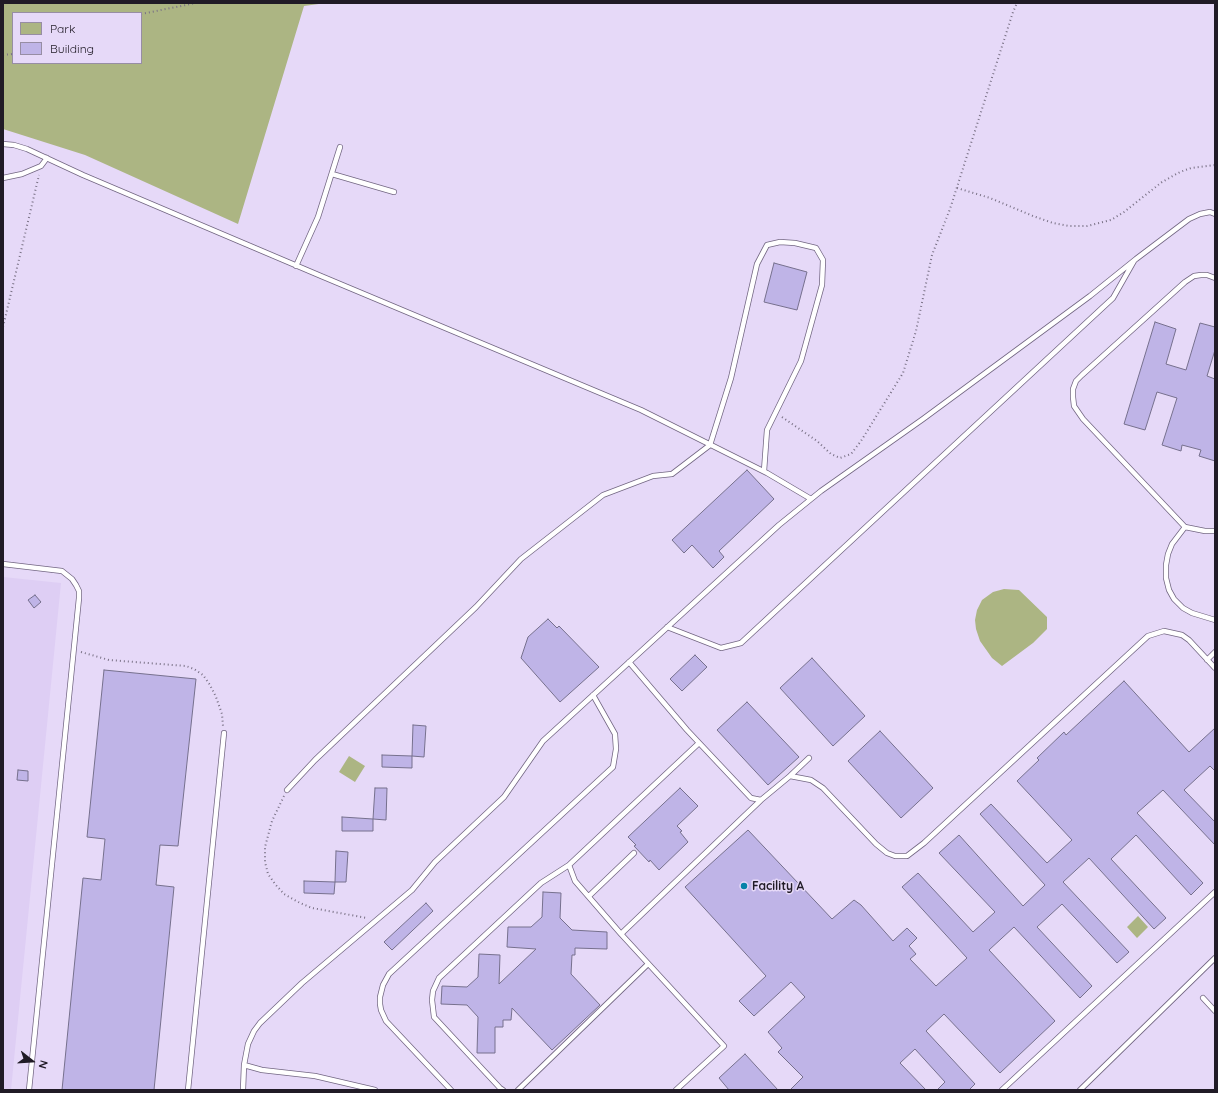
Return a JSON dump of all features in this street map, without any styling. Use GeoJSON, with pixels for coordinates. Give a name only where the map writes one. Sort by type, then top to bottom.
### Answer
{"type":"FeatureCollection","features":[{"type":"Feature","properties":{"kind":"lane"},"geometry":{"type":"LineString","coordinates":[[3,144],[27,148],[90,178],[296,266],[641,410],[764,471],[811,499]]}},
{"type":"Feature","properties":{"kind":"lane"},"geometry":{"type":"LineString","coordinates":[[296,266],[318,217],[340,147]]}},
{"type":"Feature","properties":{"kind":"lane"},"geometry":{"type":"LineString","coordinates":[[3,178],[22,174],[40,166],[47,158]]}},
{"type":"Feature","properties":{"kind":"lane"},"geometry":{"type":"LineString","coordinates":[[332,174],[394,192]]}},
{"type":"Feature","properties":{"kind":"lane"},"geometry":{"type":"LineString","coordinates":[[243,1090],[244,1066],[248,1044],[254,1031],[260,1023],[302,983],[412,890],[435,862],[504,797],[543,741],[779,525],[811,499],[1090,296],[1136,258],[1189,219],[1200,214],[1210,212],[1215,214]]}},
{"type":"Feature","properties":{"kind":"lane"},"geometry":{"type":"LineString","coordinates":[[288,790],[321,755],[476,607],[521,560],[603,495],[653,476],[672,474],[710,445],[731,378],[757,264],[767,246],[780,242],[795,243],[816,248],[823,260],[822,285],[801,361],[768,430],[764,471]]}},
{"type":"Feature","properties":{"kind":"lane"},"geometry":{"type":"LineString","coordinates":[[667,627],[721,648],[741,643],[1113,298],[1136,258]]}},
{"type":"Feature","properties":{"kind":"lane"},"geometry":{"type":"LineString","coordinates":[[1215,278],[1201,275],[1194,276],[1185,282],[1082,374],[1076,381],[1073,389],[1074,406],[1077,412],[1184,526],[1205,531],[1215,531]]}},
{"type":"Feature","properties":{"kind":"lane"},"geometry":{"type":"LineString","coordinates":[[1184,526],[1172,544],[1168,554],[1166,578],[1169,590],[1174,599],[1183,608],[1192,613],[1215,620]]}},
{"type":"Feature","properties":{"kind":"lane"},"geometry":{"type":"LineString","coordinates":[[3,564],[62,571],[72,580],[78,591],[79,598],[29,1090]]}},
{"type":"Feature","properties":{"kind":"lane"},"geometry":{"type":"LineString","coordinates":[[790,776],[811,780],[824,788],[876,844],[887,853],[896,856],[907,856],[924,843],[1148,636],[1164,631],[1182,635],[1190,640],[1215,668]]}},
{"type":"Feature","properties":{"kind":"lane"},"geometry":{"type":"LineString","coordinates":[[1207,660],[1215,652]]}},
{"type":"Feature","properties":{"kind":"lane"},"geometry":{"type":"LineString","coordinates":[[629,662],[699,743],[751,798],[761,800]]}},
{"type":"Feature","properties":{"kind":"lane"},"geometry":{"type":"LineString","coordinates":[[451,1090],[386,1021],[380,1004],[383,985],[389,974],[613,767],[616,749],[615,734],[593,695]]}},
{"type":"Feature","properties":{"kind":"lane"},"geometry":{"type":"LineString","coordinates":[[188,1090],[224,733]]}},
{"type":"Feature","properties":{"kind":"lane"},"geometry":{"type":"LineString","coordinates":[[503,1090],[434,1017],[432,1000],[435,984],[439,978],[541,883],[569,865],[699,743]]}},
{"type":"Feature","properties":{"kind":"lane"},"geometry":{"type":"LineString","coordinates":[[621,934],[761,800],[790,776],[808,758]]}},
{"type":"Feature","properties":{"kind":"lane"},"geometry":{"type":"LineString","coordinates":[[589,896],[634,853]]}},
{"type":"Feature","properties":{"kind":"lane"},"geometry":{"type":"LineString","coordinates":[[569,865],[575,880],[621,934],[724,1046],[676,1090]]}},
{"type":"Feature","properties":{"kind":"lane"},"geometry":{"type":"LineString","coordinates":[[1002,1090],[1215,892]]}},
{"type":"Feature","properties":{"kind":"lane"},"geometry":{"type":"LineString","coordinates":[[1080,1090],[1215,958]]}},
{"type":"Feature","properties":{"kind":"lane"},"geometry":{"type":"LineString","coordinates":[[518,1090],[648,964]]}},
{"type":"Feature","properties":{"kind":"lane"},"geometry":{"type":"LineString","coordinates":[[1203,998],[1215,1011]]}},
{"type":"Feature","properties":{"kind":"lane"},"geometry":{"type":"LineString","coordinates":[[244,1066],[262,1070],[315,1076],[375,1090]]}},
{"type":"Feature","properties":{"kind":"path"},"geometry":{"type":"LineString","coordinates":[[142,14],[196,3]]}},
{"type":"Feature","properties":{"kind":"path"},"geometry":{"type":"LineString","coordinates":[[776,412],[817,441],[831,454],[840,458],[851,454],[861,441],[903,373],[916,331],[932,255],[957,188],[1017,3]]}},
{"type":"Feature","properties":{"kind":"path"},"geometry":{"type":"LineString","coordinates":[[957,188],[990,198],[1053,223],[1069,226],[1087,226],[1111,220],[1124,212],[1162,182],[1180,172],[1191,168],[1215,165]]}},
{"type":"Feature","properties":{"kind":"path"},"geometry":{"type":"LineString","coordinates":[[3,328],[40,166]]}},
{"type":"Feature","properties":{"kind":"path"},"geometry":{"type":"LineString","coordinates":[[74,650],[109,660],[186,666],[194,669],[203,675],[216,697],[222,714],[224,733]]}},
{"type":"Feature","properties":{"kind":"path"},"geometry":{"type":"LineString","coordinates":[[288,790],[281,799],[272,821],[265,847],[264,862],[268,874],[284,894],[294,901],[312,908],[376,919]]}},
{"type":"Feature","properties":{"kind":"shaded area"},"geometry":{"type":"Polygon","coordinates":[[[3,577],[61,583],[11,1090],[3,1090],[3,577]]]}},
{"type":"Feature","properties":{"kind":"green space"},"geometry":{"type":"Polygon","coordinates":[[[3,3],[326,3],[304,6],[238,224],[85,155],[3,129],[3,3]]]}},
{"type":"Feature","properties":{"kind":"green space"},"geometry":{"type":"Polygon","coordinates":[[[1004,589],[1019,590],[1047,617],[1047,629],[1033,643],[1002,666],[992,658],[980,641],[975,620],[977,610],[982,600],[993,592],[1004,589]]]}},
{"type":"Feature","properties":{"kind":"green space"},"geometry":{"type":"Polygon","coordinates":[[[349,756],[365,766],[355,782],[339,772],[349,756]]]}},
{"type":"Feature","properties":{"kind":"green space"},"geometry":{"type":"Polygon","coordinates":[[[1138,916],[1148,927],[1137,938],[1127,927],[1138,916]]]}},
{"type":"Feature","properties":{"kind":"building"},"geometry":{"type":"Polygon","coordinates":[[[774,263],[807,272],[797,310],[764,302],[774,263]]]}},
{"type":"Feature","properties":{"kind":"building"},"geometry":{"type":"Polygon","coordinates":[[[1155,322],[1176,329],[1166,364],[1186,370],[1200,323],[1215,327],[1215,350],[1207,376],[1215,379],[1215,461],[1199,456],[1201,450],[1182,445],[1181,451],[1162,445],[1177,398],[1157,392],[1145,430],[1124,424],[1155,322]]]}},
{"type":"Feature","properties":{"kind":"building"},"geometry":{"type":"Polygon","coordinates":[[[747,470],[774,499],[719,551],[724,557],[713,568],[692,545],[684,553],[672,540],[747,470]]]}},
{"type":"Feature","properties":{"kind":"building"},"geometry":{"type":"Polygon","coordinates":[[[35,595],[41,602],[34,608],[28,600],[35,595]]]}},
{"type":"Feature","properties":{"kind":"building"},"geometry":{"type":"Polygon","coordinates":[[[548,619],[557,628],[559,626],[599,667],[560,702],[521,658],[528,637],[548,619]]]}},
{"type":"Feature","properties":{"kind":"building"},"geometry":{"type":"Polygon","coordinates":[[[695,655],[707,667],[682,691],[670,679],[695,655]]]}},
{"type":"Feature","properties":{"kind":"building"},"geometry":{"type":"Polygon","coordinates":[[[812,658],[865,716],[833,746],[780,688],[812,658]]]}},
{"type":"Feature","properties":{"kind":"building"},"geometry":{"type":"Polygon","coordinates":[[[104,670],[196,679],[178,846],[160,845],[156,885],[174,887],[154,1090],[62,1090],[83,878],[101,880],[105,839],[87,837],[104,670]]]}},
{"type":"Feature","properties":{"kind":"building","name":"Facility A"},"geometry":{"type":"Polygon","coordinates":[[[1124,681],[1189,752],[1215,728],[1215,771],[1210,766],[1184,790],[1215,822],[1215,845],[1163,790],[1137,813],[1203,883],[1191,895],[1136,835],[1111,859],[1166,918],[1154,929],[1089,858],[1063,882],[1129,952],[1117,963],[1062,904],[1037,927],[1092,986],[1080,998],[1014,927],[989,950],[1055,1021],[1000,1073],[944,1014],[926,1031],[975,1084],[969,1090],[937,1090],[945,1082],[915,1049],[900,1063],[926,1090],[790,1090],[803,1077],[778,1052],[782,1048],[768,1032],[805,997],[791,982],[754,1016],[739,1001],[766,976],[685,887],[748,830],[832,919],[854,900],[861,905],[893,941],[907,928],[917,938],[909,946],[916,954],[910,959],[936,986],[967,958],[902,887],[918,873],[973,932],[995,912],[939,853],[959,835],[1023,906],[1045,885],[980,814],[991,804],[1047,863],[1072,840],[1017,781],[1039,760],[1037,758],[1064,732],[1066,735],[1124,681]]]}},
{"type":"Feature","properties":{"kind":"building"},"geometry":{"type":"Polygon","coordinates":[[[747,702],[799,757],[768,785],[717,730],[747,702]]]}},
{"type":"Feature","properties":{"kind":"building"},"geometry":{"type":"Polygon","coordinates":[[[413,725],[426,726],[424,757],[412,756],[413,725]]]}},
{"type":"Feature","properties":{"kind":"building"},"geometry":{"type":"Polygon","coordinates":[[[880,731],[933,788],[901,818],[848,761],[880,731]]]}},
{"type":"Feature","properties":{"kind":"building"},"geometry":{"type":"Polygon","coordinates":[[[382,755],[412,756],[412,768],[382,767],[382,755]]]}},
{"type":"Feature","properties":{"kind":"building"},"geometry":{"type":"Polygon","coordinates":[[[18,770],[28,771],[28,781],[17,780],[18,770]]]}},
{"type":"Feature","properties":{"kind":"building"},"geometry":{"type":"Polygon","coordinates":[[[375,788],[387,788],[386,820],[373,819],[375,788]]]}},
{"type":"Feature","properties":{"kind":"building"},"geometry":{"type":"Polygon","coordinates":[[[680,788],[698,806],[677,826],[682,831],[680,832],[688,842],[659,870],[650,860],[649,862],[628,837],[680,788]]]}},
{"type":"Feature","properties":{"kind":"building"},"geometry":{"type":"Polygon","coordinates":[[[342,817],[373,819],[373,831],[342,831],[342,817]]]}},
{"type":"Feature","properties":{"kind":"building"},"geometry":{"type":"Polygon","coordinates":[[[336,851],[348,852],[346,882],[335,882],[336,851]]]}},
{"type":"Feature","properties":{"kind":"building"},"geometry":{"type":"Polygon","coordinates":[[[304,881],[335,882],[334,894],[304,893],[304,881]]]}},
{"type":"Feature","properties":{"kind":"building"},"geometry":{"type":"Polygon","coordinates":[[[543,892],[561,893],[560,918],[572,930],[607,932],[607,949],[575,948],[575,955],[572,955],[571,974],[600,1005],[552,1050],[512,1008],[511,1020],[503,1020],[503,1027],[495,1027],[495,1053],[477,1053],[478,1017],[467,1005],[441,1004],[442,986],[467,987],[478,977],[479,954],[500,955],[499,984],[536,949],[507,947],[508,927],[531,927],[542,917],[543,892]]]}},
{"type":"Feature","properties":{"kind":"building"},"geometry":{"type":"Polygon","coordinates":[[[426,903],[433,911],[392,950],[384,942],[426,903]]]}},
{"type":"Feature","properties":{"kind":"building"},"geometry":{"type":"Polygon","coordinates":[[[745,1054],[778,1090],[729,1090],[719,1078],[745,1054]]]}},
{"type":"Feature","properties":{"kind":"place","name":"Facility A"},"geometry":{"type":"Point","coordinates":[744,886]}}]}
